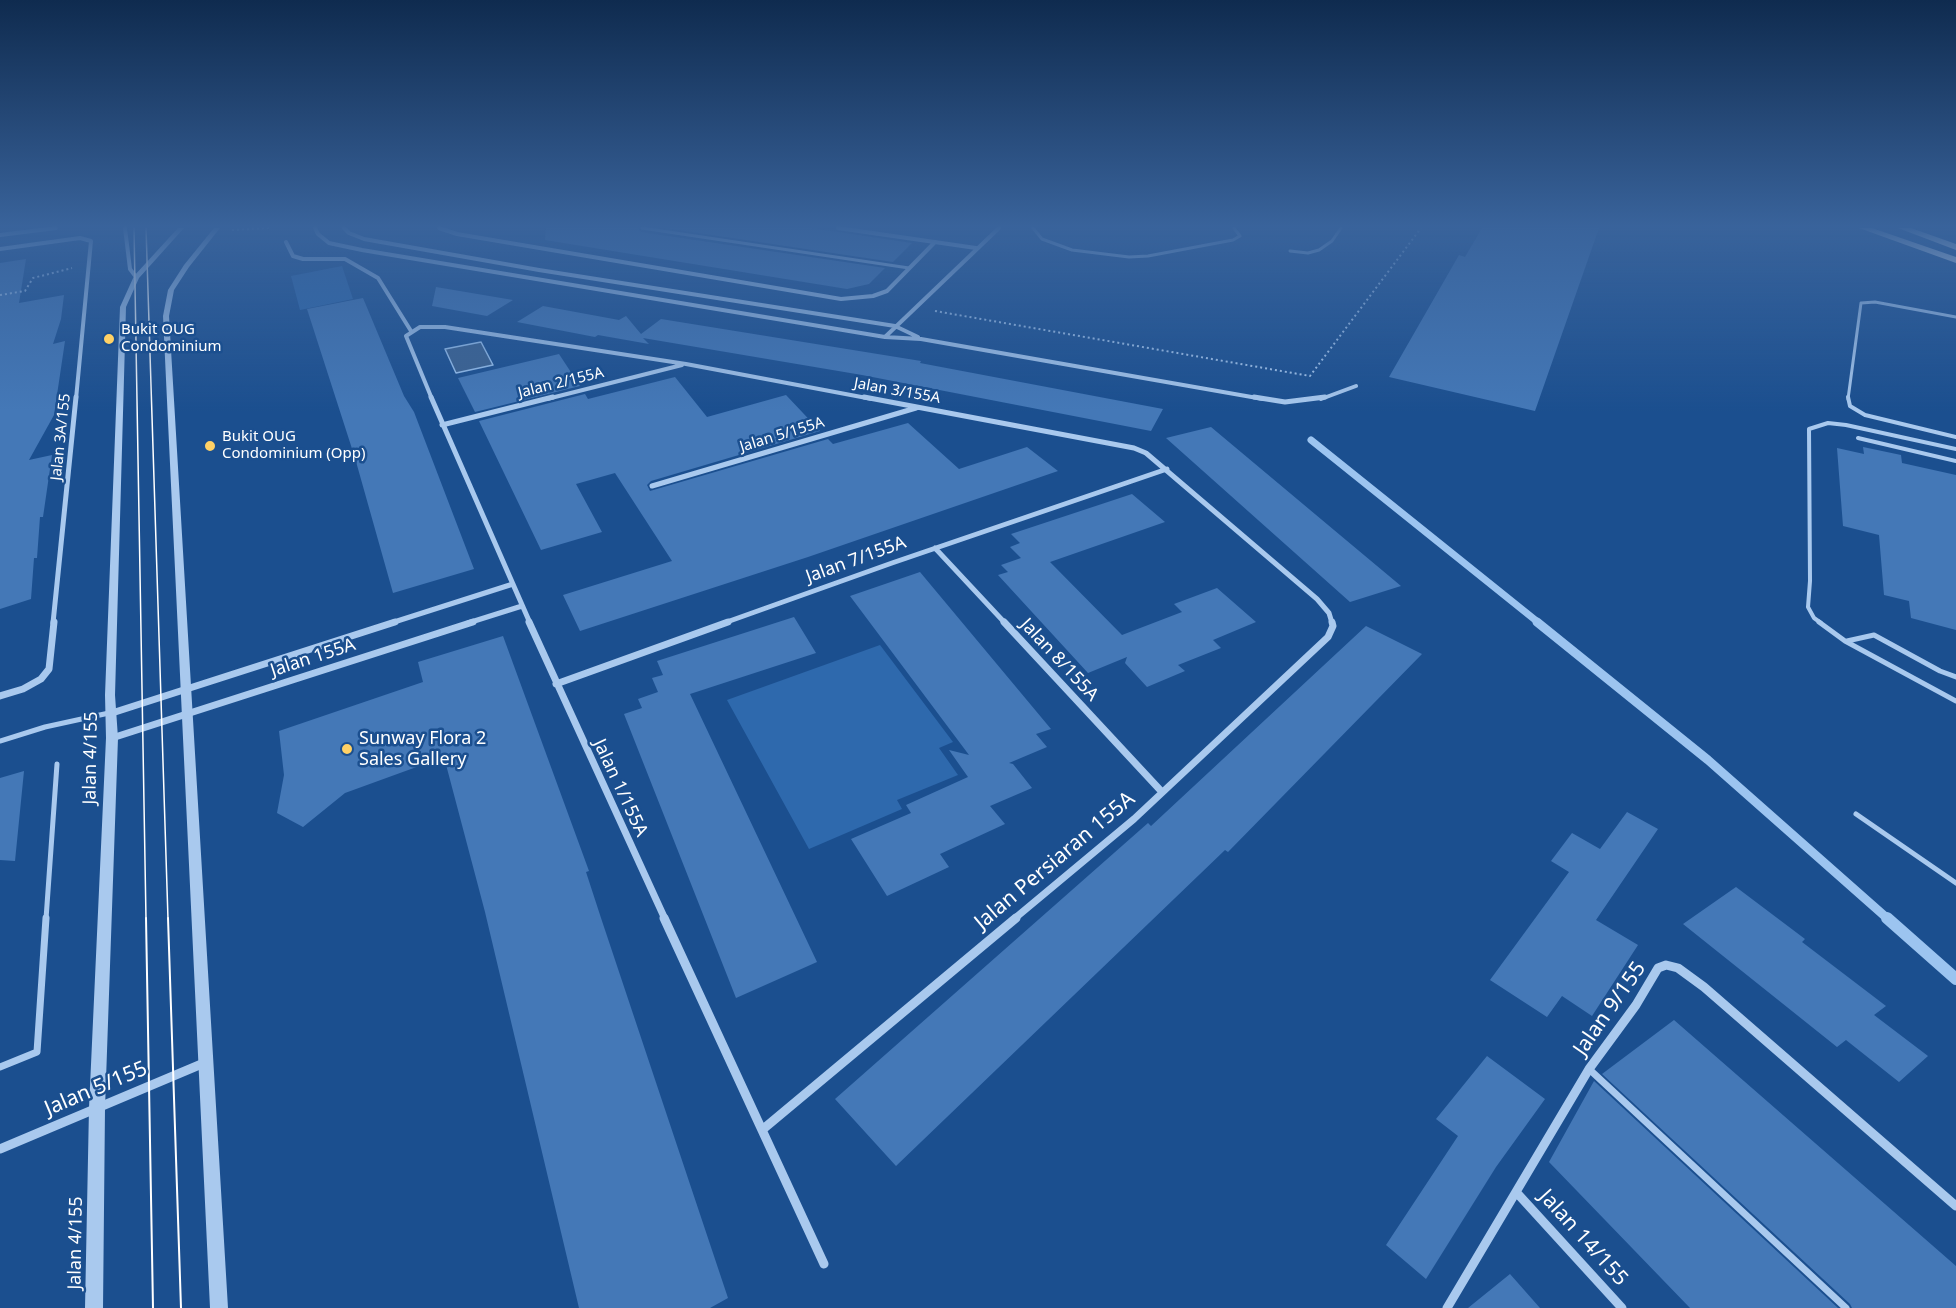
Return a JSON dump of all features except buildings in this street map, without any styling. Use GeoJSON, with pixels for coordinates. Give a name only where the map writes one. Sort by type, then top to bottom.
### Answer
{"type":"FeatureCollection","features":[{"type":"Feature","properties":{"kind":"street","name":"Jalan 3A/155"},"geometry":{"type":"LineString","coordinates":[[0,696],[32,684],[41,679],[49,669],[86,289]]}},
{"type":"Feature","properties":{"kind":"street","name":"Jalan 4/155"},"geometry":{"type":"LineString","coordinates":[[94,1308],[97,1108],[112,738],[110,694],[123,308],[131,289]]}},
{"type":"Feature","properties":{"kind":"street"},"geometry":{"type":"LineString","coordinates":[[172,289],[166,316],[219,1308]]}},
{"type":"Feature","properties":{"kind":"street"},"geometry":{"type":"LineString","coordinates":[[385,289],[411,331]]}},
{"type":"Feature","properties":{"kind":"street"},"geometry":{"type":"LineString","coordinates":[[594,289],[885,338],[921,339],[1285,402],[1321,399],[1356,386]]}},
{"type":"Feature","properties":{"kind":"street"},"geometry":{"type":"LineString","coordinates":[[660,289],[895,326],[921,339]]}},
{"type":"Feature","properties":{"kind":"street"},"geometry":{"type":"LineString","coordinates":[[782,289],[841,299],[873,296],[889,289]]}},
{"type":"Feature","properties":{"kind":"street"},"geometry":{"type":"LineString","coordinates":[[885,338],[934,289]]}},
{"type":"Feature","properties":{"kind":"street","name":"Jalan 3/155A"},"geometry":{"type":"LineString","coordinates":[[411,331],[420,327],[444,327],[686,364],[1118,443],[1146,453],[1167,469],[1317,599]]}},
{"type":"Feature","properties":{"kind":"street","name":"Jalan 1/155A"},"geometry":{"type":"LineString","coordinates":[[411,331],[405,336],[407,341],[556,684],[824,1264]]}},
{"type":"Feature","properties":{"kind":"street","name":"Jalan 2/155A"},"geometry":{"type":"LineString","coordinates":[[442,425],[686,364]]}},
{"type":"Feature","properties":{"kind":"street","name":"Jalan 5/155A"},"geometry":{"type":"LineString","coordinates":[[652,486],[919,407]]}},
{"type":"Feature","properties":{"kind":"street","name":"Jalan 7/155A"},"geometry":{"type":"LineString","coordinates":[[556,684],[935,548],[1167,469]]}},
{"type":"Feature","properties":{"kind":"street","name":"Jalan 8/155A"},"geometry":{"type":"LineString","coordinates":[[935,548],[1162,792]]}},
{"type":"Feature","properties":{"kind":"street","name":"Jalan 155A"},"geometry":{"type":"LineString","coordinates":[[112,713],[513,584]]}},
{"type":"Feature","properties":{"kind":"street","name":"Jalan Persiaran 155A"},"geometry":{"type":"LineString","coordinates":[[762,1131],[1116,834],[1328,637],[1333,626],[1329,613],[1317,599]]}},
{"type":"Feature","properties":{"kind":"street","name":"Jalan 155A"},"geometry":{"type":"LineString","coordinates":[[112,738],[522,606]]}},
{"type":"Feature","properties":{"kind":"street","name":"Jalan 9/155"},"geometry":{"type":"LineString","coordinates":[[1447,1308],[1589,1069],[1636,1005],[1658,968],[1665,965],[1678,968],[1704,987],[1956,1206]]}},
{"type":"Feature","properties":{"kind":"street","name":"Jalan 5/155"},"geometry":{"type":"LineString","coordinates":[[0,1149],[205,1063]]}},
{"type":"Feature","properties":{"kind":"street","name":"Jalan 14/155"},"geometry":{"type":"LineString","coordinates":[[1517,1193],[1622,1308]]}},
{"type":"Feature","properties":{"kind":"lane"},"geometry":{"type":"LineString","coordinates":[[1956,317],[1875,302],[1861,303],[1848,400],[1850,406],[1865,416],[1956,437]]}},
{"type":"Feature","properties":{"kind":"lane"},"geometry":{"type":"LineString","coordinates":[[1956,449],[1846,425],[1828,423],[1809,429],[1810,581],[1808,607],[1814,618],[1845,641],[1956,701]]}},
{"type":"Feature","properties":{"kind":"lane"},"geometry":{"type":"LineString","coordinates":[[1858,438],[1956,460]]}},
{"type":"Feature","properties":{"kind":"lane"},"geometry":{"type":"LineString","coordinates":[[1845,641],[1874,635],[1940,671],[1956,677]]}},
{"type":"Feature","properties":{"kind":"lane"},"geometry":{"type":"LineString","coordinates":[[0,741],[112,713]]}},
{"type":"Feature","properties":{"kind":"lane"},"geometry":{"type":"LineString","coordinates":[[0,1067],[37,1052],[57,764]]}},
{"type":"Feature","properties":{"kind":"lane"},"geometry":{"type":"LineString","coordinates":[[1856,814],[1956,883]]}},
{"type":"Feature","properties":{"kind":"lane"},"geometry":{"type":"LineString","coordinates":[[1589,1069],[1846,1308]]}},
{"type":"Feature","properties":{"kind":"path"},"geometry":{"type":"LineString","coordinates":[[0,295],[26,289]]}},
{"type":"Feature","properties":{"kind":"path"},"geometry":{"type":"LineString","coordinates":[[914,308],[1310,376],[1375,289]]}},
{"type":"Feature","properties":{"kind":"shaded area"},"geometry":{"type":"Polygon","coordinates":[[[294,289],[350,289],[353,299],[300,310],[294,289]]]}},
{"type":"Feature","properties":{"kind":"shaded area"},"geometry":{"type":"Polygon","coordinates":[[[481,342],[493,365],[456,373],[445,349],[481,342]]]}},
{"type":"Feature","properties":{"kind":"shaded area"},"geometry":{"type":"Polygon","coordinates":[[[880,645],[953,742],[939,748],[958,775],[897,800],[902,809],[809,849],[727,700],[880,645]]]}},
{"type":"Feature","properties":{"kind":"waterway"},"geometry":{"type":"LineString","coordinates":[[1311,440],[1539,623]]}},
{"type":"Feature","properties":{"kind":"waterway"},"geometry":{"type":"LineString","coordinates":[[1537,622],[1708,760],[1888,919]]}},
{"type":"Feature","properties":{"kind":"waterway"},"geometry":{"type":"LineString","coordinates":[[1887,918],[1956,979]]}},
{"type":"Feature","properties":{"kind":"tram line"},"geometry":{"type":"LineString","coordinates":[[135,289],[146,919]]}},
{"type":"Feature","properties":{"kind":"tram line"},"geometry":{"type":"LineString","coordinates":[[148,289],[168,919]]}},
{"type":"Feature","properties":{"kind":"tram line"},"geometry":{"type":"LineString","coordinates":[[146,918],[153,1308]]}},
{"type":"Feature","properties":{"kind":"tram line"},"geometry":{"type":"LineString","coordinates":[[168,918],[181,1308]]}},
{"type":"Feature","properties":{"kind":"place","name":"Bukit OUG Condominium"},"geometry":{"type":"Point","coordinates":[109,339]}},
{"type":"Feature","properties":{"kind":"place","name":"Bukit OUG Condominium (Opp)"},"geometry":{"type":"Point","coordinates":[210,446]}},
{"type":"Feature","properties":{"kind":"place","name":"Sunway Flora 2 Sales Gallery"},"geometry":{"type":"Point","coordinates":[347,749]}}]}
